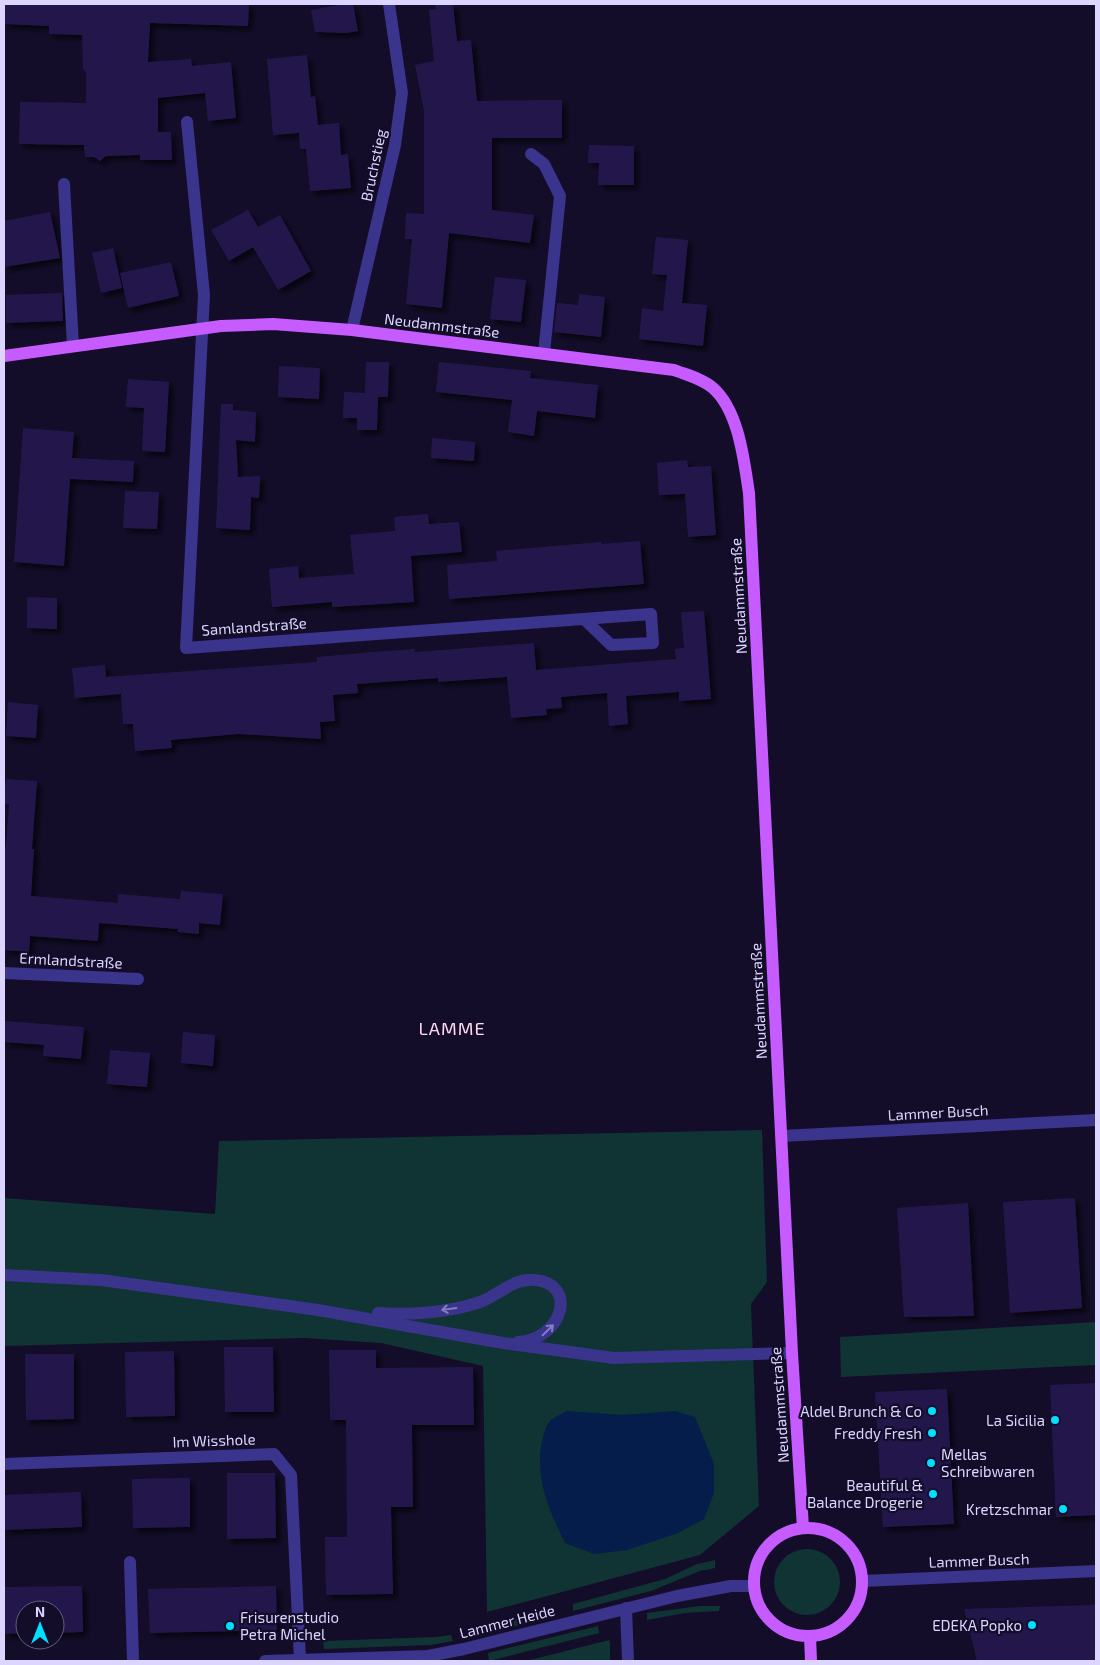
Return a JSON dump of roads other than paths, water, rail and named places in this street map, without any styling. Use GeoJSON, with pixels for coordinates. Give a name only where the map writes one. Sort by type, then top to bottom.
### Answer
{"type":"FeatureCollection","features":[{"type":"Feature","properties":{"kind":"main road","name":"Neudammstraße"},"geometry":{"type":"LineString","coordinates":[[4,356],[202,328],[273,324],[352,330],[674,370],[713,387],[724,400],[732,415],[743,455],[750,493],[792,1353],[803,1528]]}},
{"type":"Feature","properties":{"kind":"main road"},"geometry":{"type":"LineString","coordinates":[[803,1528],[815,1528],[826,1531],[845,1542],[858,1559],[862,1581],[859,1601],[848,1618],[833,1630],[810,1636],[789,1632],[772,1622],[760,1606],[754,1586],[758,1562],[762,1552],[784,1533],[803,1528]]}},
{"type":"Feature","properties":{"kind":"main road"},"geometry":{"type":"LineString","coordinates":[[810,1636],[811,1661]]}},
{"type":"Feature","properties":{"kind":"street","name":"Bruchstieg"},"geometry":{"type":"LineString","coordinates":[[352,330],[395,145],[402,93],[389,4]]}},
{"type":"Feature","properties":{"kind":"street"},"geometry":{"type":"LineString","coordinates":[[187,122],[204,295],[202,328]]}},
{"type":"Feature","properties":{"kind":"street"},"geometry":{"type":"LineString","coordinates":[[531,154],[544,164],[560,196],[544,353]]}},
{"type":"Feature","properties":{"kind":"street"},"geometry":{"type":"LineString","coordinates":[[64,184],[74,346]]}},
{"type":"Feature","properties":{"kind":"street","name":"Samlandstraße"},"geometry":{"type":"LineString","coordinates":[[202,328],[186,648],[650,614],[653,643],[611,645],[584,619]]}},
{"type":"Feature","properties":{"kind":"street","name":"Ermlandstraße"},"geometry":{"type":"LineString","coordinates":[[4,973],[138,979]]}},
{"type":"Feature","properties":{"kind":"street","name":"Lammer Busch"},"geometry":{"type":"LineString","coordinates":[[781,1136],[1096,1120]]}},
{"type":"Feature","properties":{"kind":"street"},"geometry":{"type":"LineString","coordinates":[[4,1275],[101,1280],[318,1310],[467,1335],[503,1343],[614,1358],[792,1353]]}},
{"type":"Feature","properties":{"kind":"street"},"geometry":{"type":"LineString","coordinates":[[318,1310],[407,1314],[459,1307],[482,1301],[515,1282],[536,1280],[551,1284],[558,1293],[561,1307],[558,1318],[552,1327],[542,1336],[525,1342],[503,1343]]}},
{"type":"Feature","properties":{"kind":"street","name":"Im Wisshole"},"geometry":{"type":"LineString","coordinates":[[4,1464],[274,1454],[291,1474],[300,1660]]}},
{"type":"Feature","properties":{"kind":"street"},"geometry":{"type":"LineString","coordinates":[[130,1562],[134,1661]]}},
{"type":"Feature","properties":{"kind":"street","name":"Lammer Busch"},"geometry":{"type":"LineString","coordinates":[[862,1581],[1096,1571]]}},
{"type":"Feature","properties":{"kind":"street","name":"Lammer Heide"},"geometry":{"type":"LineString","coordinates":[[265,1661],[464,1655],[626,1608],[731,1586],[754,1586]]}},
{"type":"Feature","properties":{"kind":"street"},"geometry":{"type":"LineString","coordinates":[[626,1608],[628,1661]]}},
{"type":"Feature","properties":{"kind":"water"},"geometry":{"type":"Polygon","coordinates":[[[567,1411],[623,1415],[675,1411],[695,1417],[714,1464],[714,1493],[704,1519],[678,1533],[627,1550],[594,1554],[565,1543],[554,1520],[542,1485],[540,1460],[543,1437],[548,1424],[554,1418],[567,1411]]]}},
{"type":"Feature","properties":{"kind":"place","name":"Aldel Brunch & Co"},"geometry":{"type":"Point","coordinates":[932,1411]}},
{"type":"Feature","properties":{"kind":"place","name":"La Sicilia"},"geometry":{"type":"Point","coordinates":[1055,1420]}},
{"type":"Feature","properties":{"kind":"place","name":"Freddy Fresh"},"geometry":{"type":"Point","coordinates":[932,1433]}},
{"type":"Feature","properties":{"kind":"place","name":"Mellas Schreibwaren"},"geometry":{"type":"Point","coordinates":[931,1463]}},
{"type":"Feature","properties":{"kind":"place","name":"Beautiful & Balance Drogerie"},"geometry":{"type":"Point","coordinates":[933,1494]}},
{"type":"Feature","properties":{"kind":"place","name":"Kretzschmar"},"geometry":{"type":"Point","coordinates":[1063,1509]}},
{"type":"Feature","properties":{"kind":"place","name":"EDEKA Popko"},"geometry":{"type":"Point","coordinates":[1032,1625]}},
{"type":"Feature","properties":{"kind":"place","name":"Frisurenstudio Petra Michel"},"geometry":{"type":"Point","coordinates":[230,1626]}},
{"type":"Feature","properties":{"kind":"district","name":"LAMME"},"geometry":{"type":"Point","coordinates":[452,1028]}}]}
